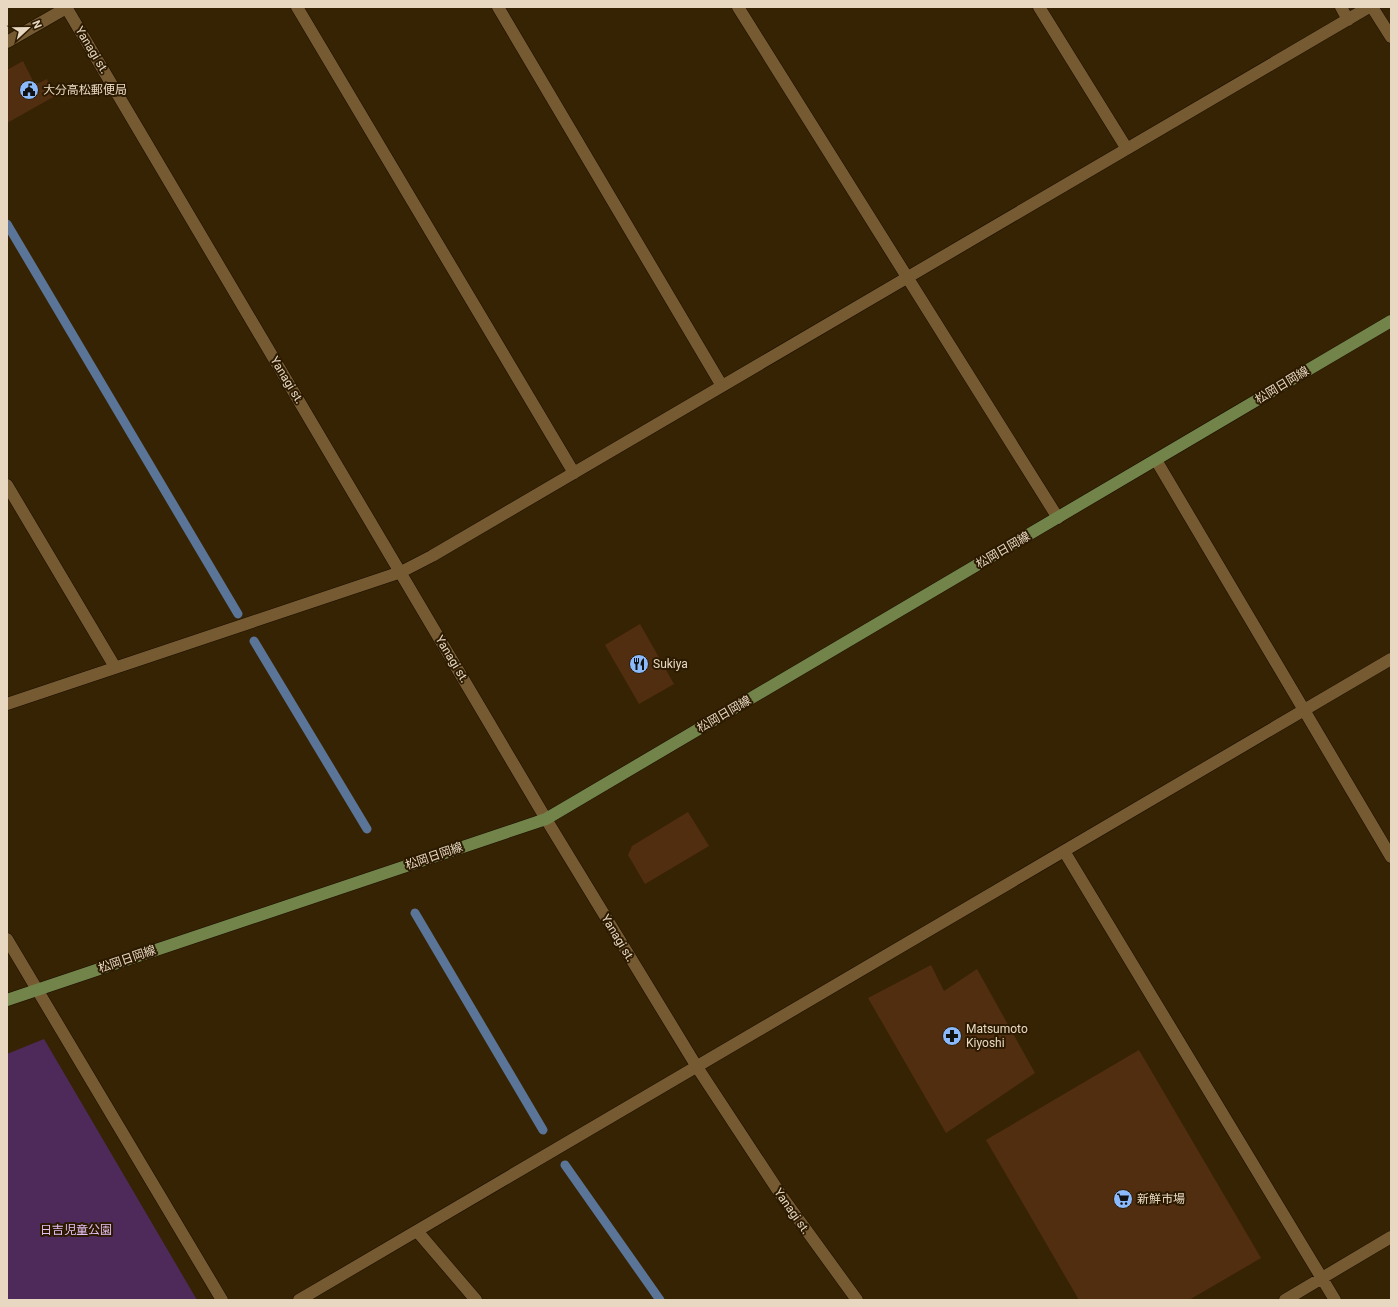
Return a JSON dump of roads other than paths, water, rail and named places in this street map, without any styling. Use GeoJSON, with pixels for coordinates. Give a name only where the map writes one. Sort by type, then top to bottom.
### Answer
{"type":"FeatureCollection","features":[{"type":"Feature","properties":{"kind":"main road","name":"松岡日岡線"},"geometry":{"type":"LineString","coordinates":[[7,1000],[546,818],[1391,321]]}},
{"type":"Feature","properties":{"kind":"street"},"geometry":{"type":"LineString","coordinates":[[7,42],[67,7]]}},
{"type":"Feature","properties":{"kind":"street","name":"Yanagi st."},"geometry":{"type":"LineString","coordinates":[[67,7],[546,818],[697,1067],[783,1198],[857,1300]]}},
{"type":"Feature","properties":{"kind":"street"},"geometry":{"type":"LineString","coordinates":[[297,7],[574,473]]}},
{"type":"Feature","properties":{"kind":"street"},"geometry":{"type":"LineString","coordinates":[[498,7],[722,386]]}},
{"type":"Feature","properties":{"kind":"street"},"geometry":{"type":"LineString","coordinates":[[738,7],[1058,518]]}},
{"type":"Feature","properties":{"kind":"street"},"geometry":{"type":"LineString","coordinates":[[1039,7],[1127,149]]}},
{"type":"Feature","properties":{"kind":"street"},"geometry":{"type":"LineString","coordinates":[[1341,7],[1348,20]]}},
{"type":"Feature","properties":{"kind":"street"},"geometry":{"type":"LineString","coordinates":[[7,704],[400,572],[432,556],[1371,7],[1391,36]]}},
{"type":"Feature","properties":{"kind":"street"},"geometry":{"type":"LineString","coordinates":[[1156,460],[1391,857]]}},
{"type":"Feature","properties":{"kind":"street"},"geometry":{"type":"LineString","coordinates":[[7,485],[115,667]]}},
{"type":"Feature","properties":{"kind":"street"},"geometry":{"type":"LineString","coordinates":[[299,1300],[1391,659]]}},
{"type":"Feature","properties":{"kind":"street"},"geometry":{"type":"LineString","coordinates":[[1064,851],[1335,1300]]}},
{"type":"Feature","properties":{"kind":"street"},"geometry":{"type":"LineString","coordinates":[[7,938],[222,1300]]}},
{"type":"Feature","properties":{"kind":"street"},"geometry":{"type":"LineString","coordinates":[[417,1231],[476,1300]]}},
{"type":"Feature","properties":{"kind":"street"},"geometry":{"type":"LineString","coordinates":[[1285,1300],[1391,1237]]}},
{"type":"Feature","properties":{"kind":"waterway"},"geometry":{"type":"LineString","coordinates":[[7,224],[238,614]]}},
{"type":"Feature","properties":{"kind":"waterway"},"geometry":{"type":"LineString","coordinates":[[254,641],[367,829]]}},
{"type":"Feature","properties":{"kind":"waterway"},"geometry":{"type":"LineString","coordinates":[[415,913],[543,1130]]}},
{"type":"Feature","properties":{"kind":"waterway"},"geometry":{"type":"LineString","coordinates":[[565,1165],[660,1300]]}},
{"type":"Feature","properties":{"kind":"place","name":"大分高松郵便局"},"geometry":{"type":"Point","coordinates":[29,90]}},
{"type":"Feature","properties":{"kind":"place","name":"Sukiya"},"geometry":{"type":"Point","coordinates":[639,664]}},
{"type":"Feature","properties":{"kind":"place","name":"Matsumoto Kiyoshi"},"geometry":{"type":"Point","coordinates":[952,1036]}},
{"type":"Feature","properties":{"kind":"place","name":"新鮮市場"},"geometry":{"type":"Point","coordinates":[1123,1199]}},
{"type":"Feature","properties":{"kind":"park label","name":"日吉児童公園"},"geometry":{"type":"Point","coordinates":[76,1230]}}]}
